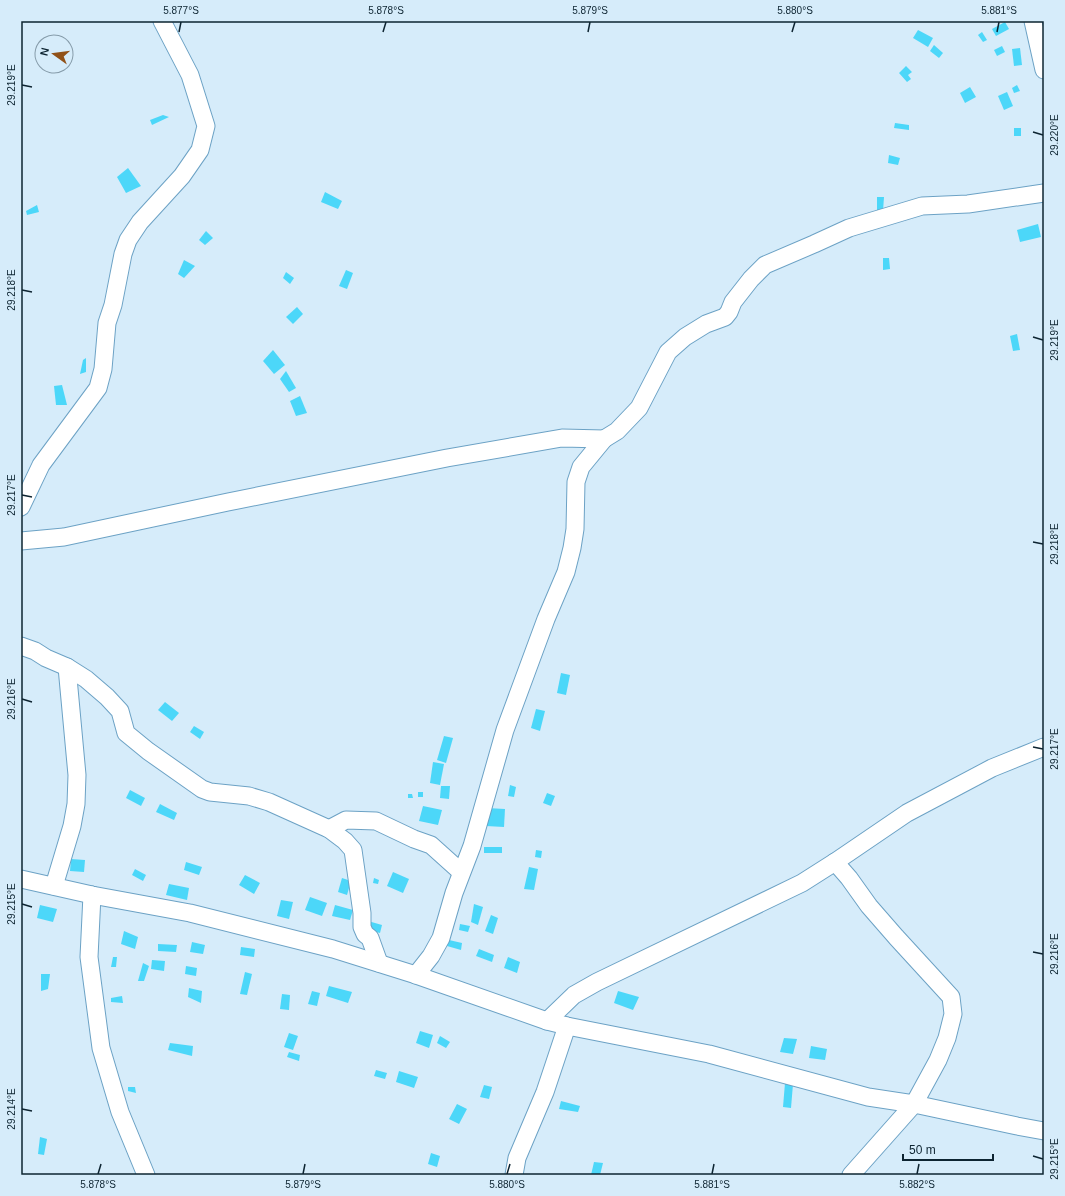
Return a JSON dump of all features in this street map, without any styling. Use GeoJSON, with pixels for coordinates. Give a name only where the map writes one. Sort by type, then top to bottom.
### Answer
{"type":"FeatureCollection","features":[{"type":"Feature","properties":{"kind":"street"},"geometry":{"type":"LineString","coordinates":[[21,507],[41,465],[98,388],[103,369],[107,323],[113,305],[123,254],[128,240],[140,222],[182,176],[200,150],[206,126],[190,75],[162,21]]}},
{"type":"Feature","properties":{"kind":"street"},"geometry":{"type":"LineString","coordinates":[[1033,21],[1044,70]]}},
{"type":"Feature","properties":{"kind":"street"},"geometry":{"type":"LineString","coordinates":[[416,975],[431,956],[441,938],[461,872],[472,846],[505,730],[540,632],[566,572],[575,529],[576,482],[581,467],[604,439],[617,431],[639,408],[663,358],[670,349],[698,328],[725,317],[733,302],[750,279],[764,265],[849,228],[922,206],[968,204],[1044,193]]}},
{"type":"Feature","properties":{"kind":"street"},"geometry":{"type":"LineString","coordinates":[[21,541],[64,537],[447,458],[562,438],[604,439]]}},
{"type":"Feature","properties":{"kind":"street"},"geometry":{"type":"LineString","coordinates":[[21,646],[35,650],[46,658],[67,667],[86,679],[107,697],[120,711],[126,733],[148,751],[202,789],[210,792],[248,796],[269,802],[329,829],[344,841],[353,850],[362,913],[362,927],[365,934],[370,938],[379,963]]}},
{"type":"Feature","properties":{"kind":"street"},"geometry":{"type":"LineString","coordinates":[[54,886],[72,826],[76,804],[77,775],[67,667]]}},
{"type":"Feature","properties":{"kind":"street"},"geometry":{"type":"LineString","coordinates":[[547,1021],[574,995],[597,982],[802,883],[913,810],[992,768],[1044,747]]}},
{"type":"Feature","properties":{"kind":"street"},"geometry":{"type":"LineString","coordinates":[[329,829],[346,820],[376,821],[431,845],[461,872]]}},
{"type":"Feature","properties":{"kind":"street"},"geometry":{"type":"LineString","coordinates":[[835,862],[849,878],[869,906],[951,997],[953,1014],[947,1038],[938,1060],[914,1104],[851,1175]]}},
{"type":"Feature","properties":{"kind":"street"},"geometry":{"type":"LineString","coordinates":[[21,879],[92,895],[190,913],[333,949],[416,975],[547,1021],[567,1026],[709,1054],[868,1096],[1044,1131]]}},
{"type":"Feature","properties":{"kind":"street"},"geometry":{"type":"LineString","coordinates":[[92,895],[89,958],[101,1048],[120,1112],[146,1175]]}},
{"type":"Feature","properties":{"kind":"street"},"geometry":{"type":"LineString","coordinates":[[514,1175],[518,1158],[545,1092],[567,1026]]}},
{"type":"Feature","properties":{"kind":"building"},"geometry":{"type":"Polygon","coordinates":[[[1005,22],[1009,29],[996,36],[992,29],[1005,22]]]}},
{"type":"Feature","properties":{"kind":"building"},"geometry":{"type":"Polygon","coordinates":[[[918,30],[933,38],[928,47],[913,38],[918,30]]]}},
{"type":"Feature","properties":{"kind":"building"},"geometry":{"type":"Polygon","coordinates":[[[982,32],[987,40],[983,42],[978,35],[982,32]]]}},
{"type":"Feature","properties":{"kind":"building"},"geometry":{"type":"Polygon","coordinates":[[[934,45],[943,53],[939,58],[930,51],[934,45]]]}},
{"type":"Feature","properties":{"kind":"building"},"geometry":{"type":"Polygon","coordinates":[[[1002,46],[1005,52],[997,56],[994,50],[1002,46]]]}},
{"type":"Feature","properties":{"kind":"building"},"geometry":{"type":"Polygon","coordinates":[[[1020,48],[1022,65],[1014,66],[1012,49],[1020,48]]]}},
{"type":"Feature","properties":{"kind":"building"},"geometry":{"type":"Polygon","coordinates":[[[906,66],[912,72],[908,75],[911,79],[907,82],[899,73],[906,66]]]}},
{"type":"Feature","properties":{"kind":"building"},"geometry":{"type":"Polygon","coordinates":[[[1017,85],[1020,91],[1014,93],[1012,88],[1017,85]]]}},
{"type":"Feature","properties":{"kind":"building"},"geometry":{"type":"Polygon","coordinates":[[[970,87],[976,97],[965,103],[960,93],[970,87]]]}},
{"type":"Feature","properties":{"kind":"building"},"geometry":{"type":"Polygon","coordinates":[[[1007,92],[1013,106],[1004,110],[998,96],[1007,92]]]}},
{"type":"Feature","properties":{"kind":"building"},"geometry":{"type":"Polygon","coordinates":[[[163,115],[169,117],[152,125],[150,120],[163,115]]]}},
{"type":"Feature","properties":{"kind":"building"},"geometry":{"type":"Polygon","coordinates":[[[895,123],[909,125],[909,130],[894,128],[895,123]]]}},
{"type":"Feature","properties":{"kind":"building"},"geometry":{"type":"Polygon","coordinates":[[[1014,128],[1021,128],[1021,136],[1014,136],[1014,128]]]}},
{"type":"Feature","properties":{"kind":"building"},"geometry":{"type":"Polygon","coordinates":[[[889,155],[900,158],[898,165],[888,163],[889,155]]]}},
{"type":"Feature","properties":{"kind":"building"},"geometry":{"type":"Polygon","coordinates":[[[128,168],[141,186],[126,193],[117,177],[128,168]]]}},
{"type":"Feature","properties":{"kind":"building"},"geometry":{"type":"Polygon","coordinates":[[[325,192],[342,201],[338,209],[321,202],[325,192]]]}},
{"type":"Feature","properties":{"kind":"building"},"geometry":{"type":"Polygon","coordinates":[[[877,197],[884,197],[883,211],[877,210],[877,197]]]}},
{"type":"Feature","properties":{"kind":"building"},"geometry":{"type":"Polygon","coordinates":[[[37,205],[39,212],[27,215],[26,211],[37,205]]]}},
{"type":"Feature","properties":{"kind":"building"},"geometry":{"type":"Polygon","coordinates":[[[1038,224],[1041,237],[1020,242],[1017,230],[1038,224]]]}},
{"type":"Feature","properties":{"kind":"building"},"geometry":{"type":"Polygon","coordinates":[[[206,231],[213,238],[205,245],[199,240],[206,231]]]}},
{"type":"Feature","properties":{"kind":"building"},"geometry":{"type":"Polygon","coordinates":[[[883,258],[889,258],[890,269],[883,270],[883,258]]]}},
{"type":"Feature","properties":{"kind":"building"},"geometry":{"type":"Polygon","coordinates":[[[184,260],[195,266],[184,278],[178,274],[184,260]]]}},
{"type":"Feature","properties":{"kind":"building"},"geometry":{"type":"Polygon","coordinates":[[[346,270],[353,273],[347,289],[339,286],[346,270]]]}},
{"type":"Feature","properties":{"kind":"building"},"geometry":{"type":"Polygon","coordinates":[[[286,272],[294,278],[290,284],[283,278],[286,272]]]}},
{"type":"Feature","properties":{"kind":"building"},"geometry":{"type":"Polygon","coordinates":[[[297,307],[303,314],[293,324],[286,317],[297,307]]]}},
{"type":"Feature","properties":{"kind":"building"},"geometry":{"type":"Polygon","coordinates":[[[1017,334],[1020,350],[1013,351],[1010,336],[1017,334]]]}},
{"type":"Feature","properties":{"kind":"building"},"geometry":{"type":"Polygon","coordinates":[[[273,350],[285,365],[274,374],[263,361],[273,350]]]}},
{"type":"Feature","properties":{"kind":"building"},"geometry":{"type":"Polygon","coordinates":[[[86,358],[86,372],[80,374],[83,360],[86,358]]]}},
{"type":"Feature","properties":{"kind":"building"},"geometry":{"type":"Polygon","coordinates":[[[286,371],[296,388],[289,392],[280,379],[286,371]]]}},
{"type":"Feature","properties":{"kind":"building"},"geometry":{"type":"Polygon","coordinates":[[[62,385],[67,405],[56,405],[54,386],[62,385]]]}},
{"type":"Feature","properties":{"kind":"building"},"geometry":{"type":"Polygon","coordinates":[[[300,396],[307,413],[296,416],[290,401],[300,396]]]}},
{"type":"Feature","properties":{"kind":"building"},"geometry":{"type":"Polygon","coordinates":[[[561,673],[570,675],[566,695],[557,693],[561,673]]]}},
{"type":"Feature","properties":{"kind":"building"},"geometry":{"type":"Polygon","coordinates":[[[165,702],[179,713],[172,721],[158,710],[165,702]]]}},
{"type":"Feature","properties":{"kind":"building"},"geometry":{"type":"Polygon","coordinates":[[[536,709],[545,711],[540,731],[531,728],[536,709]]]}},
{"type":"Feature","properties":{"kind":"building"},"geometry":{"type":"Polygon","coordinates":[[[194,726],[204,732],[200,739],[190,732],[194,726]]]}},
{"type":"Feature","properties":{"kind":"building"},"geometry":{"type":"Polygon","coordinates":[[[444,736],[453,738],[446,763],[437,760],[444,736]]]}},
{"type":"Feature","properties":{"kind":"building"},"geometry":{"type":"Polygon","coordinates":[[[433,762],[444,764],[440,785],[430,783],[433,762]]]}},
{"type":"Feature","properties":{"kind":"building"},"geometry":{"type":"Polygon","coordinates":[[[510,785],[516,787],[514,797],[508,796],[510,785]]]}},
{"type":"Feature","properties":{"kind":"building"},"geometry":{"type":"Polygon","coordinates":[[[441,786],[450,786],[449,799],[440,798],[441,786]]]}},
{"type":"Feature","properties":{"kind":"building"},"geometry":{"type":"Polygon","coordinates":[[[130,790],[145,798],[141,806],[126,798],[130,790]]]}},
{"type":"Feature","properties":{"kind":"building"},"geometry":{"type":"Polygon","coordinates":[[[418,792],[423,792],[423,797],[418,797],[418,792]]]}},
{"type":"Feature","properties":{"kind":"building"},"geometry":{"type":"Polygon","coordinates":[[[547,793],[555,796],[551,806],[543,803],[547,793]]]}},
{"type":"Feature","properties":{"kind":"building"},"geometry":{"type":"Polygon","coordinates":[[[408,794],[412,794],[413,798],[408,798],[408,794]]]}},
{"type":"Feature","properties":{"kind":"building"},"geometry":{"type":"Polygon","coordinates":[[[160,804],[177,813],[174,820],[156,812],[160,804]]]}},
{"type":"Feature","properties":{"kind":"building"},"geometry":{"type":"Polygon","coordinates":[[[423,806],[442,810],[438,825],[419,821],[423,806]]]}},
{"type":"Feature","properties":{"kind":"building"},"geometry":{"type":"Polygon","coordinates":[[[487,808],[505,809],[504,827],[486,826],[487,808]]]}},
{"type":"Feature","properties":{"kind":"building"},"geometry":{"type":"Polygon","coordinates":[[[484,847],[502,847],[502,853],[484,853],[484,847]]]}},
{"type":"Feature","properties":{"kind":"building"},"geometry":{"type":"Polygon","coordinates":[[[536,850],[542,851],[541,858],[535,857],[536,850]]]}},
{"type":"Feature","properties":{"kind":"building"},"geometry":{"type":"Polygon","coordinates":[[[71,859],[85,860],[84,872],[70,871],[71,859]]]}},
{"type":"Feature","properties":{"kind":"building"},"geometry":{"type":"Polygon","coordinates":[[[186,862],[202,867],[199,875],[184,870],[186,862]]]}},
{"type":"Feature","properties":{"kind":"building"},"geometry":{"type":"Polygon","coordinates":[[[529,867],[538,869],[534,890],[524,889],[529,867]]]}},
{"type":"Feature","properties":{"kind":"building"},"geometry":{"type":"Polygon","coordinates":[[[135,869],[146,875],[143,881],[132,875],[135,869]]]}},
{"type":"Feature","properties":{"kind":"building"},"geometry":{"type":"Polygon","coordinates":[[[393,872],[409,879],[403,893],[387,886],[393,872]]]}},
{"type":"Feature","properties":{"kind":"building"},"geometry":{"type":"Polygon","coordinates":[[[245,875],[260,883],[254,894],[239,885],[245,875]]]}},
{"type":"Feature","properties":{"kind":"building"},"geometry":{"type":"Polygon","coordinates":[[[342,878],[351,881],[347,895],[338,892],[342,878]]]}},
{"type":"Feature","properties":{"kind":"building"},"geometry":{"type":"Polygon","coordinates":[[[374,878],[379,880],[378,884],[373,883],[374,878]]]}},
{"type":"Feature","properties":{"kind":"building"},"geometry":{"type":"Polygon","coordinates":[[[169,884],[189,888],[187,900],[166,895],[169,884]]]}},
{"type":"Feature","properties":{"kind":"building"},"geometry":{"type":"Polygon","coordinates":[[[310,897],[327,903],[322,916],[305,910],[310,897]]]}},
{"type":"Feature","properties":{"kind":"building"},"geometry":{"type":"Polygon","coordinates":[[[281,900],[293,902],[289,919],[277,916],[281,900]]]}},
{"type":"Feature","properties":{"kind":"building"},"geometry":{"type":"Polygon","coordinates":[[[474,904],[483,907],[478,925],[471,922],[474,904]]]}},
{"type":"Feature","properties":{"kind":"building"},"geometry":{"type":"Polygon","coordinates":[[[40,905],[57,909],[53,922],[37,918],[40,905]]]}},
{"type":"Feature","properties":{"kind":"building"},"geometry":{"type":"Polygon","coordinates":[[[335,905],[353,910],[350,920],[332,916],[335,905]]]}},
{"type":"Feature","properties":{"kind":"building"},"geometry":{"type":"Polygon","coordinates":[[[491,915],[498,918],[493,934],[485,931],[491,915]]]}},
{"type":"Feature","properties":{"kind":"building"},"geometry":{"type":"Polygon","coordinates":[[[368,921],[382,925],[380,933],[365,929],[368,921]]]}},
{"type":"Feature","properties":{"kind":"building"},"geometry":{"type":"Polygon","coordinates":[[[460,924],[470,926],[468,932],[459,930],[460,924]]]}},
{"type":"Feature","properties":{"kind":"building"},"geometry":{"type":"Polygon","coordinates":[[[124,931],[138,937],[135,949],[121,944],[124,931]]]}},
{"type":"Feature","properties":{"kind":"building"},"geometry":{"type":"Polygon","coordinates":[[[449,940],[462,943],[461,950],[447,946],[449,940]]]}},
{"type":"Feature","properties":{"kind":"building"},"geometry":{"type":"Polygon","coordinates":[[[192,942],[205,945],[203,954],[190,952],[192,942]]]}},
{"type":"Feature","properties":{"kind":"building"},"geometry":{"type":"Polygon","coordinates":[[[158,944],[177,945],[176,952],[158,951],[158,944]]]}},
{"type":"Feature","properties":{"kind":"building"},"geometry":{"type":"Polygon","coordinates":[[[241,947],[255,949],[254,957],[240,955],[241,947]]]}},
{"type":"Feature","properties":{"kind":"building"},"geometry":{"type":"Polygon","coordinates":[[[479,949],[494,955],[492,962],[476,956],[479,949]]]}},
{"type":"Feature","properties":{"kind":"building"},"geometry":{"type":"Polygon","coordinates":[[[113,957],[117,957],[116,967],[111,967],[113,957]]]}},
{"type":"Feature","properties":{"kind":"building"},"geometry":{"type":"Polygon","coordinates":[[[508,957],[520,962],[517,973],[504,968],[508,957]]]}},
{"type":"Feature","properties":{"kind":"building"},"geometry":{"type":"Polygon","coordinates":[[[152,960],[165,961],[164,971],[151,969],[152,960]]]}},
{"type":"Feature","properties":{"kind":"building"},"geometry":{"type":"Polygon","coordinates":[[[143,963],[149,966],[144,981],[138,981],[143,963]]]}},
{"type":"Feature","properties":{"kind":"building"},"geometry":{"type":"Polygon","coordinates":[[[186,966],[197,968],[196,976],[185,974],[186,966]]]}},
{"type":"Feature","properties":{"kind":"building"},"geometry":{"type":"Polygon","coordinates":[[[245,972],[252,974],[247,995],[240,994],[245,972]]]}},
{"type":"Feature","properties":{"kind":"building"},"geometry":{"type":"Polygon","coordinates":[[[41,974],[50,974],[48,989],[41,991],[41,974]]]}},
{"type":"Feature","properties":{"kind":"building"},"geometry":{"type":"Polygon","coordinates":[[[329,986],[352,992],[348,1003],[326,996],[329,986]]]}},
{"type":"Feature","properties":{"kind":"building"},"geometry":{"type":"Polygon","coordinates":[[[189,988],[202,991],[201,1003],[188,997],[189,988]]]}},
{"type":"Feature","properties":{"kind":"building"},"geometry":{"type":"Polygon","coordinates":[[[312,991],[320,993],[317,1006],[308,1004],[312,991]]]}},
{"type":"Feature","properties":{"kind":"building"},"geometry":{"type":"Polygon","coordinates":[[[618,991],[639,997],[633,1010],[614,1003],[618,991]]]}},
{"type":"Feature","properties":{"kind":"building"},"geometry":{"type":"Polygon","coordinates":[[[282,994],[290,995],[289,1010],[280,1009],[282,994]]]}},
{"type":"Feature","properties":{"kind":"building"},"geometry":{"type":"Polygon","coordinates":[[[122,996],[123,1003],[111,1002],[111,998],[122,996]]]}},
{"type":"Feature","properties":{"kind":"building"},"geometry":{"type":"Polygon","coordinates":[[[420,1031],[433,1035],[429,1048],[416,1043],[420,1031]]]}},
{"type":"Feature","properties":{"kind":"building"},"geometry":{"type":"Polygon","coordinates":[[[289,1033],[298,1036],[293,1050],[284,1047],[289,1033]]]}},
{"type":"Feature","properties":{"kind":"building"},"geometry":{"type":"Polygon","coordinates":[[[440,1036],[450,1042],[446,1048],[437,1043],[440,1036]]]}},
{"type":"Feature","properties":{"kind":"building"},"geometry":{"type":"Polygon","coordinates":[[[784,1038],[797,1039],[793,1054],[780,1052],[784,1038]]]}},
{"type":"Feature","properties":{"kind":"building"},"geometry":{"type":"Polygon","coordinates":[[[170,1043],[193,1046],[192,1056],[168,1050],[170,1043]]]}},
{"type":"Feature","properties":{"kind":"building"},"geometry":{"type":"Polygon","coordinates":[[[811,1046],[827,1049],[825,1060],[809,1058],[811,1046]]]}},
{"type":"Feature","properties":{"kind":"building"},"geometry":{"type":"Polygon","coordinates":[[[289,1052],[300,1055],[299,1061],[287,1057],[289,1052]]]}},
{"type":"Feature","properties":{"kind":"building"},"geometry":{"type":"Polygon","coordinates":[[[376,1070],[387,1073],[385,1079],[374,1076],[376,1070]]]}},
{"type":"Feature","properties":{"kind":"building"},"geometry":{"type":"Polygon","coordinates":[[[399,1071],[418,1077],[414,1088],[396,1082],[399,1071]]]}},
{"type":"Feature","properties":{"kind":"building"},"geometry":{"type":"Polygon","coordinates":[[[785,1083],[793,1084],[791,1108],[783,1107],[785,1083]]]}},
{"type":"Feature","properties":{"kind":"building"},"geometry":{"type":"Polygon","coordinates":[[[484,1085],[492,1087],[489,1099],[480,1097],[484,1085]]]}},
{"type":"Feature","properties":{"kind":"building"},"geometry":{"type":"Polygon","coordinates":[[[128,1087],[135,1087],[136,1093],[128,1091],[128,1087]]]}},
{"type":"Feature","properties":{"kind":"building"},"geometry":{"type":"Polygon","coordinates":[[[561,1101],[580,1106],[578,1112],[559,1109],[561,1101]]]}},
{"type":"Feature","properties":{"kind":"building"},"geometry":{"type":"Polygon","coordinates":[[[457,1104],[467,1109],[459,1124],[449,1119],[457,1104]]]}},
{"type":"Feature","properties":{"kind":"building"},"geometry":{"type":"Polygon","coordinates":[[[40,1137],[47,1139],[44,1155],[38,1154],[40,1137]]]}},
{"type":"Feature","properties":{"kind":"building"},"geometry":{"type":"Polygon","coordinates":[[[431,1153],[440,1156],[437,1167],[428,1164],[431,1153]]]}},
{"type":"Feature","properties":{"kind":"building"},"geometry":{"type":"Polygon","coordinates":[[[594,1162],[603,1163],[600,1175],[591,1175],[594,1162]]]}}]}
